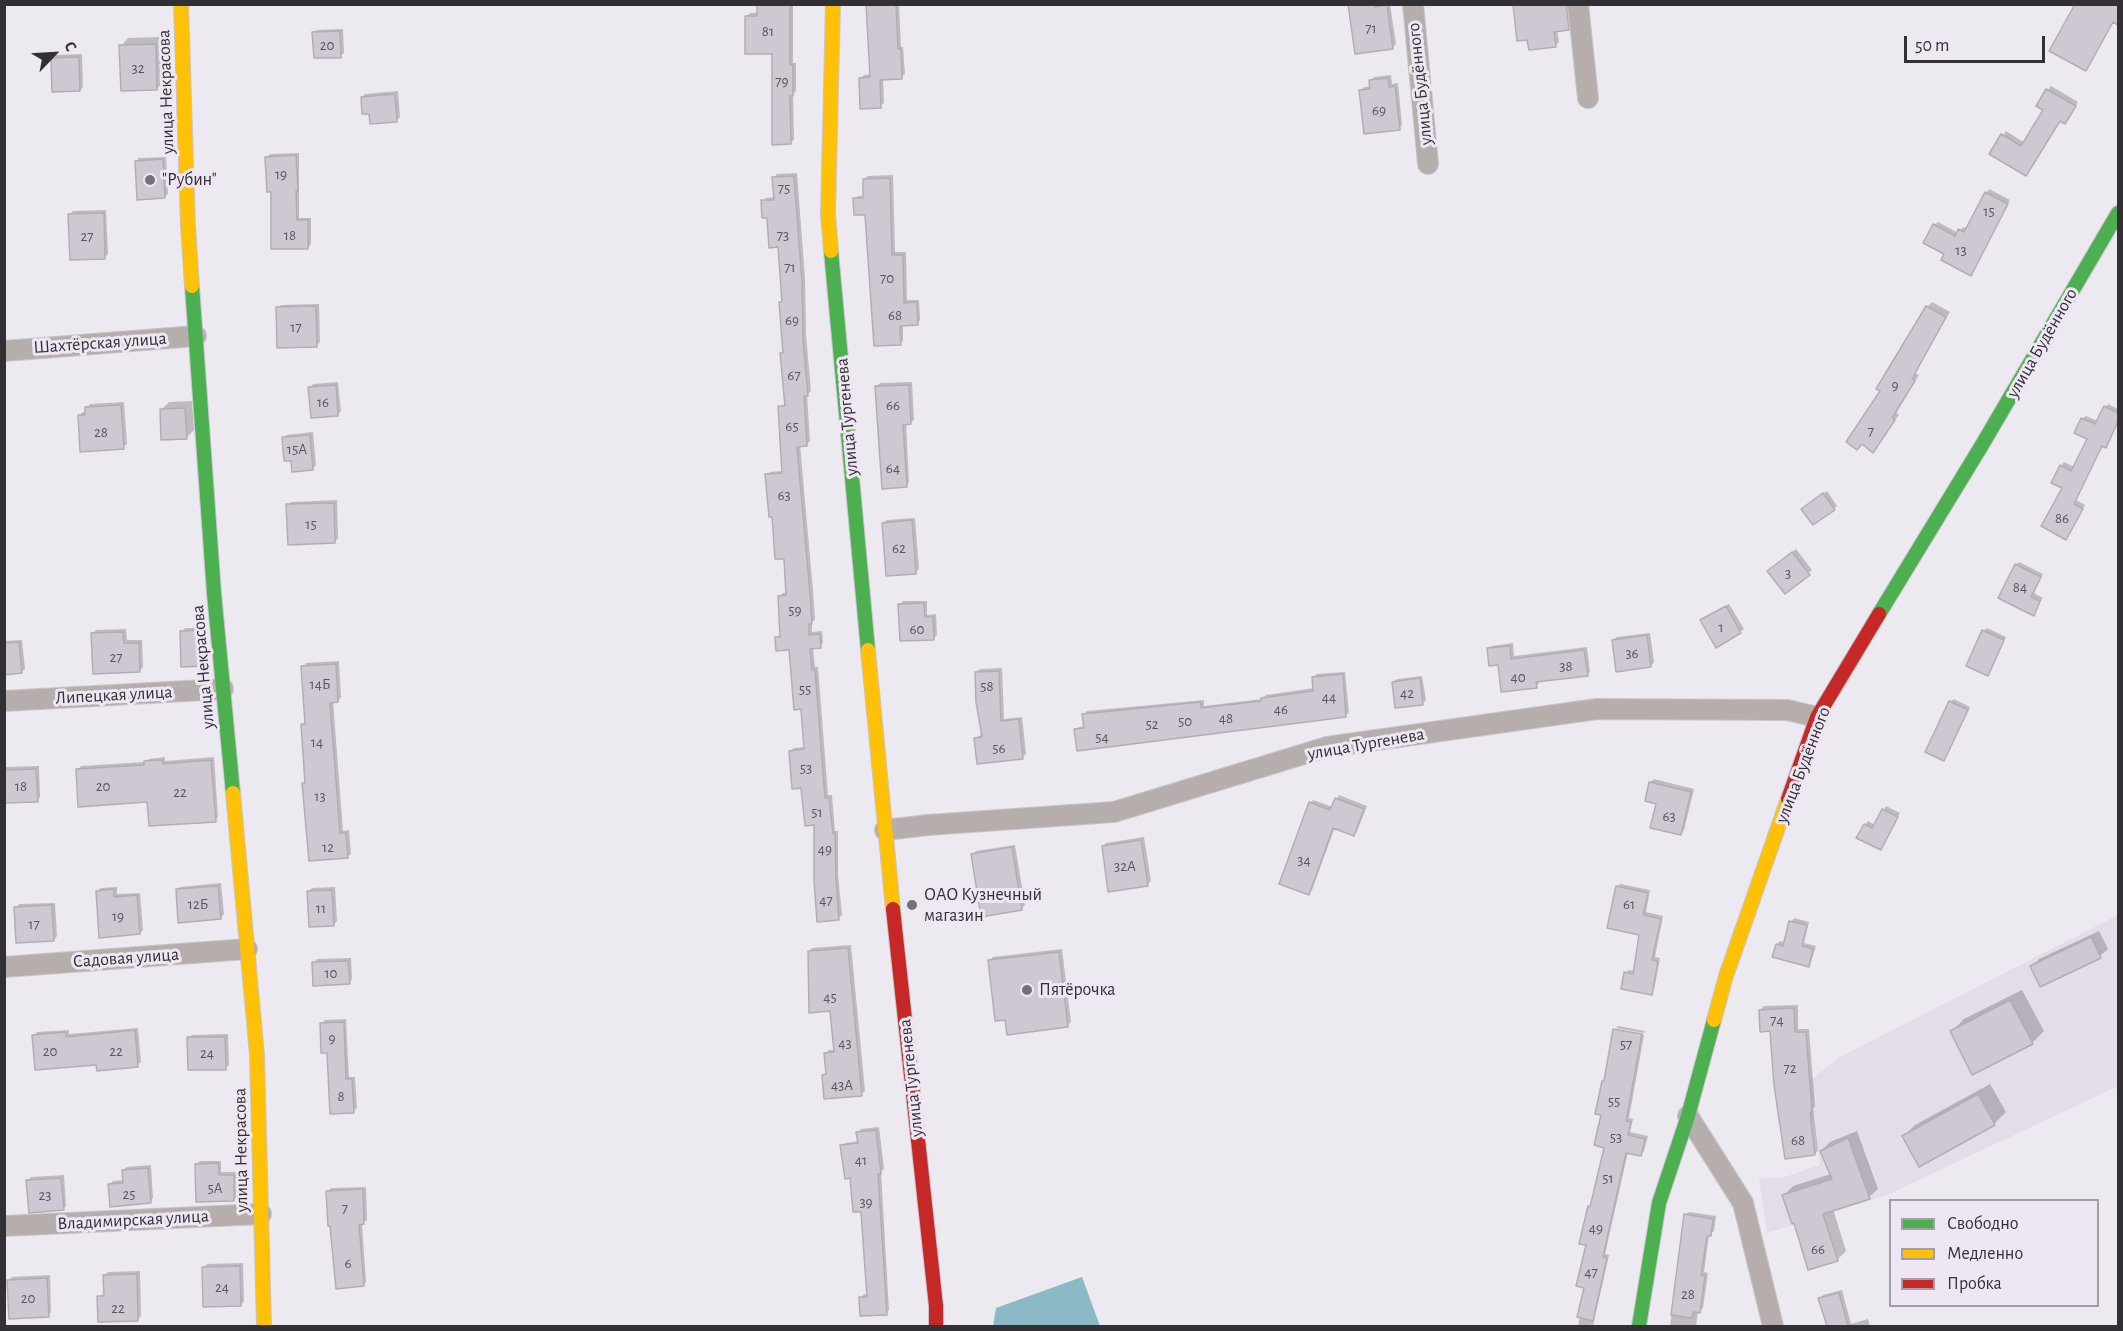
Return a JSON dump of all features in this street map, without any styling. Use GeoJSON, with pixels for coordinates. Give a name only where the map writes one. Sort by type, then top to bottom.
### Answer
{"type":"FeatureCollection","features":[{"type":"Feature","properties":{"kind":"street","name":"улица Некрасова"},"geometry":{"type":"LineString","coordinates":[[181,4],[188,226],[214,593],[257,1055],[264,1326]]}},
{"type":"Feature","properties":{"kind":"street","name":"улица Тургенева"},"geometry":{"type":"LineString","coordinates":[[833,4],[828,214],[885,830],[935,1294],[936,1326]]}},
{"type":"Feature","properties":{"kind":"street","name":"улица Будённого"},"geometry":{"type":"LineString","coordinates":[[1413,4],[1428,164]]}},
{"type":"Feature","properties":{"kind":"street"},"geometry":{"type":"LineString","coordinates":[[1578,4],[1588,98]]}},
{"type":"Feature","properties":{"kind":"street","name":"улица Будённого"},"geometry":{"type":"LineString","coordinates":[[1639,1326],[1659,1203],[1688,1116],[1726,976],[1817,717],[1982,445],[2118,213]]}},
{"type":"Feature","properties":{"kind":"street","name":"Шахтёрская улица"},"geometry":{"type":"LineString","coordinates":[[4,351],[196,336]]}},
{"type":"Feature","properties":{"kind":"street","name":"Липецкая улица"},"geometry":{"type":"LineString","coordinates":[[4,701],[223,689]]}},
{"type":"Feature","properties":{"kind":"street","name":"улица Тургенева"},"geometry":{"type":"LineString","coordinates":[[885,830],[1113,812],[1327,747],[1596,709],[1787,710],[1817,717]]}},
{"type":"Feature","properties":{"kind":"street","name":"Садовая улица"},"geometry":{"type":"LineString","coordinates":[[4,967],[247,949]]}},
{"type":"Feature","properties":{"kind":"street"},"geometry":{"type":"LineString","coordinates":[[1688,1116],[1743,1203],[1773,1326]]}},
{"type":"Feature","properties":{"kind":"street","name":"Владимирская улица"},"geometry":{"type":"LineString","coordinates":[[4,1226],[261,1214]]}},
{"type":"Feature","properties":{"kind":"shaded area"},"geometry":{"type":"Polygon","coordinates":[[[2118,915],[2118,1086],[1887,1195],[1767,1233],[1759,1179],[1785,1177],[1820,1165],[1814,1119],[1778,1124],[1775,1086],[1809,1082],[1838,1058],[2118,915]]]}},
{"type":"Feature","properties":{"kind":"water"},"geometry":{"type":"Polygon","coordinates":[[[1082,1277],[1100,1326],[993,1326],[996,1308],[1082,1277]]]}},
{"type":"Feature","properties":{"kind":"building"},"geometry":{"type":"Polygon","coordinates":[[[866,4],[896,4],[902,79],[880,80],[881,108],[860,109],[859,78],[870,77],[866,4]]]}},
{"type":"Feature","properties":{"kind":"building"},"geometry":{"type":"Polygon","coordinates":[[[1348,4],[1375,4],[1375,7],[1387,5],[1393,49],[1355,54],[1348,4]]]}},
{"type":"Feature","properties":{"kind":"building"},"geometry":{"type":"Polygon","coordinates":[[[1513,4],[1566,4],[1569,30],[1554,32],[1556,47],[1529,50],[1527,40],[1517,41],[1513,4]]]}},
{"type":"Feature","properties":{"kind":"building"},"geometry":{"type":"Polygon","coordinates":[[[2075,4],[2118,4],[2118,25],[2113,22],[2086,71],[2049,51],[2075,4]]]}},
{"type":"Feature","properties":{"kind":"building"},"geometry":{"type":"Polygon","coordinates":[[[757,5],[790,5],[790,65],[793,65],[793,96],[790,96],[791,144],[772,145],[772,54],[745,54],[745,16],[757,16],[757,5]]]}},
{"type":"Feature","properties":{"kind":"building"},"geometry":{"type":"Polygon","coordinates":[[[340,31],[341,58],[314,58],[312,32],[340,31]]]}},
{"type":"Feature","properties":{"kind":"building"},"geometry":{"type":"Polygon","coordinates":[[[156,44],[157,90],[121,91],[119,45],[156,44]]]}},
{"type":"Feature","properties":{"kind":"building"},"geometry":{"type":"Polygon","coordinates":[[[79,57],[80,91],[52,92],[51,58],[79,57]]]}},
{"type":"Feature","properties":{"kind":"building"},"geometry":{"type":"Polygon","coordinates":[[[1388,78],[1389,87],[1395,86],[1400,130],[1364,134],[1359,90],[1370,89],[1369,80],[1388,78]]]}},
{"type":"Feature","properties":{"kind":"building"},"geometry":{"type":"Polygon","coordinates":[[[2046,89],[2076,106],[2065,124],[2060,121],[2026,176],[1989,154],[2001,134],[2021,146],[2043,110],[2036,106],[2046,89]]]}},
{"type":"Feature","properties":{"kind":"building"},"geometry":{"type":"Polygon","coordinates":[[[395,94],[397,122],[370,124],[369,114],[362,114],[361,97],[395,94]]]}},
{"type":"Feature","properties":{"kind":"building"},"geometry":{"type":"Polygon","coordinates":[[[296,155],[297,220],[308,220],[308,249],[271,249],[271,192],[267,192],[265,157],[296,155]]]}},
{"type":"Feature","properties":{"kind":"building","name":"\"Рубин\""},"geometry":{"type":"Polygon","coordinates":[[[163,159],[165,198],[137,200],[135,161],[163,159]]]}},
{"type":"Feature","properties":{"kind":"building"},"geometry":{"type":"Polygon","coordinates":[[[794,176],[808,396],[804,396],[807,446],[797,447],[812,624],[809,624],[809,635],[820,634],[821,648],[810,649],[812,670],[815,670],[825,798],[829,798],[833,834],[835,834],[839,920],[817,922],[814,825],[805,826],[801,788],[792,789],[789,751],[804,749],[801,709],[794,710],[789,650],[776,651],[775,637],[780,637],[778,596],[786,595],[784,559],[775,559],[772,517],[769,517],[765,474],[782,473],[778,406],[785,406],[780,353],[783,353],[778,247],[769,248],[767,218],[762,218],[761,200],[774,200],[772,177],[794,176]]]}},
{"type":"Feature","properties":{"kind":"building"},"geometry":{"type":"Polygon","coordinates":[[[890,178],[892,255],[903,255],[904,303],[917,302],[918,325],[900,326],[901,345],[874,346],[865,215],[854,215],[853,198],[863,198],[863,179],[890,178]]]}},
{"type":"Feature","properties":{"kind":"building"},"geometry":{"type":"Polygon","coordinates":[[[1985,192],[2008,204],[1971,276],[1941,260],[1944,254],[1923,243],[1933,224],[1955,236],[1958,229],[1964,232],[1985,192]]]}},
{"type":"Feature","properties":{"kind":"building"},"geometry":{"type":"Polygon","coordinates":[[[104,213],[105,259],[70,260],[68,214],[104,213]]]}},
{"type":"Feature","properties":{"kind":"building"},"geometry":{"type":"Polygon","coordinates":[[[316,306],[317,347],[277,348],[276,307],[316,306]]]}},
{"type":"Feature","properties":{"kind":"building"},"geometry":{"type":"Polygon","coordinates":[[[1926,306],[1946,317],[1912,379],[1915,381],[1892,418],[1895,420],[1873,453],[1862,444],[1857,450],[1846,442],[1880,391],[1876,389],[1926,306]]]}},
{"type":"Feature","properties":{"kind":"building"},"geometry":{"type":"Polygon","coordinates":[[[336,385],[338,416],[311,418],[308,387],[336,385]]]}},
{"type":"Feature","properties":{"kind":"building"},"geometry":{"type":"Polygon","coordinates":[[[909,385],[911,424],[903,425],[907,487],[882,489],[875,386],[909,385]]]}},
{"type":"Feature","properties":{"kind":"building"},"geometry":{"type":"Polygon","coordinates":[[[121,405],[124,449],[80,452],[78,415],[85,415],[85,407],[121,405]]]}},
{"type":"Feature","properties":{"kind":"building"},"geometry":{"type":"Polygon","coordinates":[[[2104,406],[2118,413],[2118,421],[2106,448],[2102,446],[2074,504],[2083,509],[2066,540],[2041,526],[2062,488],[2051,483],[2060,465],[2071,471],[2087,439],[2074,433],[2081,418],[2095,424],[2104,406]]]}},
{"type":"Feature","properties":{"kind":"building"},"geometry":{"type":"Polygon","coordinates":[[[185,408],[187,439],[161,440],[160,409],[185,408]]]}},
{"type":"Feature","properties":{"kind":"building"},"geometry":{"type":"Polygon","coordinates":[[[310,435],[313,470],[292,472],[291,461],[284,461],[282,437],[310,435]]]}},
{"type":"Feature","properties":{"kind":"building"},"geometry":{"type":"Polygon","coordinates":[[[1823,493],[1835,510],[1813,525],[1801,509],[1823,493]]]}},
{"type":"Feature","properties":{"kind":"building"},"geometry":{"type":"Polygon","coordinates":[[[334,503],[335,543],[288,545],[286,504],[334,503]]]}},
{"type":"Feature","properties":{"kind":"building"},"geometry":{"type":"Polygon","coordinates":[[[912,520],[916,574],[886,576],[882,523],[912,520]]]}},
{"type":"Feature","properties":{"kind":"building"},"geometry":{"type":"Polygon","coordinates":[[[1792,552],[1810,575],[1785,594],[1767,571],[1792,552]]]}},
{"type":"Feature","properties":{"kind":"building"},"geometry":{"type":"Polygon","coordinates":[[[2015,564],[2041,577],[2031,597],[2040,601],[2034,616],[1998,598],[2015,564]]]}},
{"type":"Feature","properties":{"kind":"building"},"geometry":{"type":"Polygon","coordinates":[[[924,603],[925,617],[933,617],[934,640],[900,641],[898,604],[924,603]]]}},
{"type":"Feature","properties":{"kind":"building"},"geometry":{"type":"Polygon","coordinates":[[[1726,606],[1741,633],[1716,648],[1700,620],[1726,606]]]}},
{"type":"Feature","properties":{"kind":"building"},"geometry":{"type":"Polygon","coordinates":[[[202,630],[205,666],[181,667],[180,631],[202,630]]]}},
{"type":"Feature","properties":{"kind":"building"},"geometry":{"type":"Polygon","coordinates":[[[1982,630],[2004,640],[1988,676],[1966,666],[1982,630]]]}},
{"type":"Feature","properties":{"kind":"building"},"geometry":{"type":"Polygon","coordinates":[[[123,632],[124,643],[139,643],[140,672],[93,674],[91,633],[123,632]]]}},
{"type":"Feature","properties":{"kind":"building"},"geometry":{"type":"Polygon","coordinates":[[[1647,635],[1651,667],[1616,672],[1612,640],[1647,635]]]}},
{"type":"Feature","properties":{"kind":"building"},"geometry":{"type":"Polygon","coordinates":[[[19,642],[22,673],[4,675],[4,643],[19,642]]]}},
{"type":"Feature","properties":{"kind":"building"},"geometry":{"type":"Polygon","coordinates":[[[1510,646],[1511,659],[1584,650],[1588,676],[1536,682],[1537,688],[1501,692],[1498,665],[1489,666],[1487,648],[1510,646]]]}},
{"type":"Feature","properties":{"kind":"building"},"geometry":{"type":"Polygon","coordinates":[[[336,664],[338,702],[330,703],[340,833],[346,833],[348,858],[309,861],[302,783],[305,783],[301,724],[305,724],[301,666],[336,664]]]}},
{"type":"Feature","properties":{"kind":"building"},"geometry":{"type":"Polygon","coordinates":[[[999,671],[1001,721],[1019,719],[1023,759],[977,764],[974,738],[982,737],[976,702],[975,672],[999,671]]]}},
{"type":"Feature","properties":{"kind":"building"},"geometry":{"type":"Polygon","coordinates":[[[1343,674],[1346,717],[1077,751],[1074,729],[1084,728],[1082,714],[1201,702],[1201,708],[1261,701],[1261,698],[1313,691],[1312,677],[1343,674]]]}},
{"type":"Feature","properties":{"kind":"building"},"geometry":{"type":"Polygon","coordinates":[[[1420,678],[1423,705],[1395,708],[1392,682],[1420,678]]]}},
{"type":"Feature","properties":{"kind":"building"},"geometry":{"type":"Polygon","coordinates":[[[1949,701],[1968,710],[1944,761],[1925,752],[1949,701]]]}},
{"type":"Feature","properties":{"kind":"building"},"geometry":{"type":"Polygon","coordinates":[[[162,760],[163,764],[211,760],[216,822],[149,826],[147,802],[78,807],[76,769],[144,765],[144,761],[162,760]]]}},
{"type":"Feature","properties":{"kind":"building"},"geometry":{"type":"Polygon","coordinates":[[[36,769],[38,802],[4,803],[4,770],[36,769]]]}},
{"type":"Feature","properties":{"kind":"building"},"geometry":{"type":"Polygon","coordinates":[[[1649,782],[1691,792],[1681,835],[1650,828],[1656,804],[1645,801],[1649,782]]]}},
{"type":"Feature","properties":{"kind":"building"},"geometry":{"type":"Polygon","coordinates":[[[1335,798],[1364,809],[1354,836],[1333,828],[1309,895],[1279,884],[1309,802],[1330,810],[1335,798]]]}},
{"type":"Feature","properties":{"kind":"building"},"geometry":{"type":"Polygon","coordinates":[[[1882,809],[1898,817],[1881,850],[1856,838],[1864,824],[1872,828],[1882,809]]]}},
{"type":"Feature","properties":{"kind":"building"},"geometry":{"type":"Polygon","coordinates":[[[1141,840],[1148,886],[1108,892],[1102,846],[1141,840]]]}},
{"type":"Feature","properties":{"kind":"building"},"geometry":{"type":"Polygon","coordinates":[[[1012,847],[1022,910],[981,917],[971,854],[1012,847]]]}},
{"type":"Feature","properties":{"kind":"building"},"geometry":{"type":"Polygon","coordinates":[[[218,886],[221,919],[178,923],[176,889],[218,886]]]}},
{"type":"Feature","properties":{"kind":"building"},"geometry":{"type":"Polygon","coordinates":[[[1616,886],[1648,893],[1643,915],[1661,919],[1652,960],[1658,961],[1652,995],[1621,989],[1624,972],[1633,974],[1639,935],[1607,928],[1616,886]]]}},
{"type":"Feature","properties":{"kind":"building"},"geometry":{"type":"Polygon","coordinates":[[[114,889],[114,897],[137,895],[140,934],[99,938],[96,891],[114,889]]]}},
{"type":"Feature","properties":{"kind":"building"},"geometry":{"type":"Polygon","coordinates":[[[332,890],[334,926],[309,927],[307,891],[332,890]]]}},
{"type":"Feature","properties":{"kind":"building"},"geometry":{"type":"Polygon","coordinates":[[[52,905],[54,941],[16,943],[14,907],[52,905]]]}},
{"type":"Feature","properties":{"kind":"building"},"geometry":{"type":"Polygon","coordinates":[[[1789,921],[1807,925],[1802,946],[1813,949],[1809,967],[1772,957],[1776,944],[1783,946],[1789,921]]]}},
{"type":"Feature","properties":{"kind":"building"},"geometry":{"type":"Polygon","coordinates":[[[2091,937],[2101,958],[2040,987],[2030,966],[2091,937]]]}},
{"type":"Feature","properties":{"kind":"building"},"geometry":{"type":"Polygon","coordinates":[[[848,948],[862,1096],[824,1099],[822,1075],[826,1074],[824,1053],[834,1052],[830,1011],[809,1013],[808,951],[848,948]]]}},
{"type":"Feature","properties":{"kind":"building","name":"Пятёрочка"},"geometry":{"type":"Polygon","coordinates":[[[1059,952],[1068,1027],[1007,1035],[1005,1020],[995,1021],[988,960],[1059,952]]]}},
{"type":"Feature","properties":{"kind":"building"},"geometry":{"type":"Polygon","coordinates":[[[348,961],[350,984],[313,986],[312,962],[348,961]]]}},
{"type":"Feature","properties":{"kind":"building"},"geometry":{"type":"Polygon","coordinates":[[[2010,1000],[2033,1044],[1972,1075],[1950,1031],[2010,1000]]]}},
{"type":"Feature","properties":{"kind":"building"},"geometry":{"type":"Polygon","coordinates":[[[1794,1008],[1795,1032],[1806,1032],[1812,1112],[1810,1113],[1815,1155],[1785,1159],[1774,1085],[1770,1031],[1760,1032],[1759,1010],[1794,1008]]]}},
{"type":"Feature","properties":{"kind":"building"},"geometry":{"type":"Polygon","coordinates":[[[344,1022],[346,1079],[352,1079],[354,1113],[330,1114],[327,1053],[321,1053],[320,1023],[344,1022]]]}},
{"type":"Feature","properties":{"kind":"building"},"geometry":{"type":"Polygon","coordinates":[[[1613,1029],[1642,1034],[1626,1121],[1631,1122],[1628,1135],[1645,1139],[1641,1156],[1626,1153],[1603,1257],[1607,1258],[1593,1321],[1577,1317],[1584,1288],[1576,1286],[1586,1245],[1579,1244],[1604,1148],[1594,1145],[1601,1115],[1595,1114],[1602,1081],[1604,1081],[1613,1029]]]}},
{"type":"Feature","properties":{"kind":"building"},"geometry":{"type":"Polygon","coordinates":[[[135,1030],[138,1067],[97,1071],[96,1065],[35,1070],[32,1035],[66,1032],[66,1037],[135,1030]]]}},
{"type":"Feature","properties":{"kind":"building"},"geometry":{"type":"Polygon","coordinates":[[[187,1037],[225,1037],[226,1070],[188,1070],[187,1037]]]}},
{"type":"Feature","properties":{"kind":"building"},"geometry":{"type":"Polygon","coordinates":[[[1978,1094],[1995,1125],[1919,1167],[1902,1136],[1978,1094]]]}},
{"type":"Feature","properties":{"kind":"building"},"geometry":{"type":"Polygon","coordinates":[[[876,1130],[881,1174],[878,1174],[887,1315],[860,1316],[859,1297],[867,1297],[861,1212],[853,1212],[850,1178],[845,1179],[840,1145],[858,1143],[856,1132],[876,1130]]]}},
{"type":"Feature","properties":{"kind":"building"},"geometry":{"type":"Polygon","coordinates":[[[1848,1138],[1870,1199],[1823,1214],[1838,1261],[1808,1270],[1794,1223],[1792,1224],[1782,1195],[1832,1179],[1820,1151],[1848,1138]]]}},
{"type":"Feature","properties":{"kind":"building"},"geometry":{"type":"Polygon","coordinates":[[[218,1163],[219,1175],[234,1175],[234,1201],[196,1202],[195,1164],[218,1163]]]}},
{"type":"Feature","properties":{"kind":"building"},"geometry":{"type":"Polygon","coordinates":[[[148,1168],[151,1203],[110,1207],[108,1184],[123,1183],[122,1170],[148,1168]]]}},
{"type":"Feature","properties":{"kind":"building"},"geometry":{"type":"Polygon","coordinates":[[[61,1178],[64,1210],[29,1213],[26,1180],[61,1178]]]}},
{"type":"Feature","properties":{"kind":"building"},"geometry":{"type":"Polygon","coordinates":[[[363,1189],[364,1224],[359,1225],[364,1286],[336,1289],[326,1191],[363,1189]]]}},
{"type":"Feature","properties":{"kind":"building"},"geometry":{"type":"Polygon","coordinates":[[[1684,1214],[1713,1219],[1711,1236],[1707,1236],[1701,1275],[1705,1276],[1700,1313],[1693,1312],[1692,1318],[1671,1315],[1684,1214]]]}},
{"type":"Feature","properties":{"kind":"building"},"geometry":{"type":"Polygon","coordinates":[[[240,1266],[241,1306],[203,1307],[202,1267],[240,1266]]]}},
{"type":"Feature","properties":{"kind":"building"},"geometry":{"type":"Polygon","coordinates":[[[137,1274],[138,1321],[98,1322],[97,1296],[104,1296],[103,1275],[137,1274]]]}},
{"type":"Feature","properties":{"kind":"building"},"geometry":{"type":"Polygon","coordinates":[[[47,1278],[49,1317],[9,1319],[7,1280],[47,1278]]]}},
{"type":"Feature","properties":{"kind":"building"},"geometry":{"type":"Polygon","coordinates":[[[1839,1293],[1848,1326],[1827,1326],[1818,1298],[1839,1293]]]}},
{"type":"Feature","properties":{"kind":"traffic: fast"},"geometry":{"type":"LineString","coordinates":[[1879,614],[1982,445],[2118,213]]}},
{"type":"Feature","properties":{"kind":"traffic: fast"},"geometry":{"type":"LineString","coordinates":[[831,251],[868,650]]}},
{"type":"Feature","properties":{"kind":"traffic: fast"},"geometry":{"type":"LineString","coordinates":[[192,286],[214,593],[233,793]]}},
{"type":"Feature","properties":{"kind":"traffic: fast"},"geometry":{"type":"LineString","coordinates":[[1639,1326],[1659,1203],[1688,1116],[1714,1020]]}},
{"type":"Feature","properties":{"kind":"traffic: slow"},"geometry":{"type":"LineString","coordinates":[[181,4],[192,286]]}},
{"type":"Feature","properties":{"kind":"traffic: slow"},"geometry":{"type":"LineString","coordinates":[[831,251],[828,214],[833,4]]}},
{"type":"Feature","properties":{"kind":"traffic: slow"},"geometry":{"type":"LineString","coordinates":[[868,650],[893,909]]}},
{"type":"Feature","properties":{"kind":"traffic: slow"},"geometry":{"type":"LineString","coordinates":[[233,793],[257,1055],[264,1326]]}},
{"type":"Feature","properties":{"kind":"traffic: slow"},"geometry":{"type":"LineString","coordinates":[[1714,1020],[1726,976],[1788,799]]}},
{"type":"Feature","properties":{"kind":"traffic: jam"},"geometry":{"type":"LineString","coordinates":[[1788,799],[1817,717],[1879,614]]}},
{"type":"Feature","properties":{"kind":"traffic: jam"},"geometry":{"type":"LineString","coordinates":[[893,909],[936,1306],[936,1326]]}},
{"type":"Feature","properties":{"kind":"place","name":"\"Рубин\""},"geometry":{"type":"Point","coordinates":[150,180]}},
{"type":"Feature","properties":{"kind":"place","name":"ОАО Кузнечный магазин"},"geometry":{"type":"Point","coordinates":[912,905]}},
{"type":"Feature","properties":{"kind":"place","name":"Пятёрочка"},"geometry":{"type":"Point","coordinates":[1027,990]}}]}
